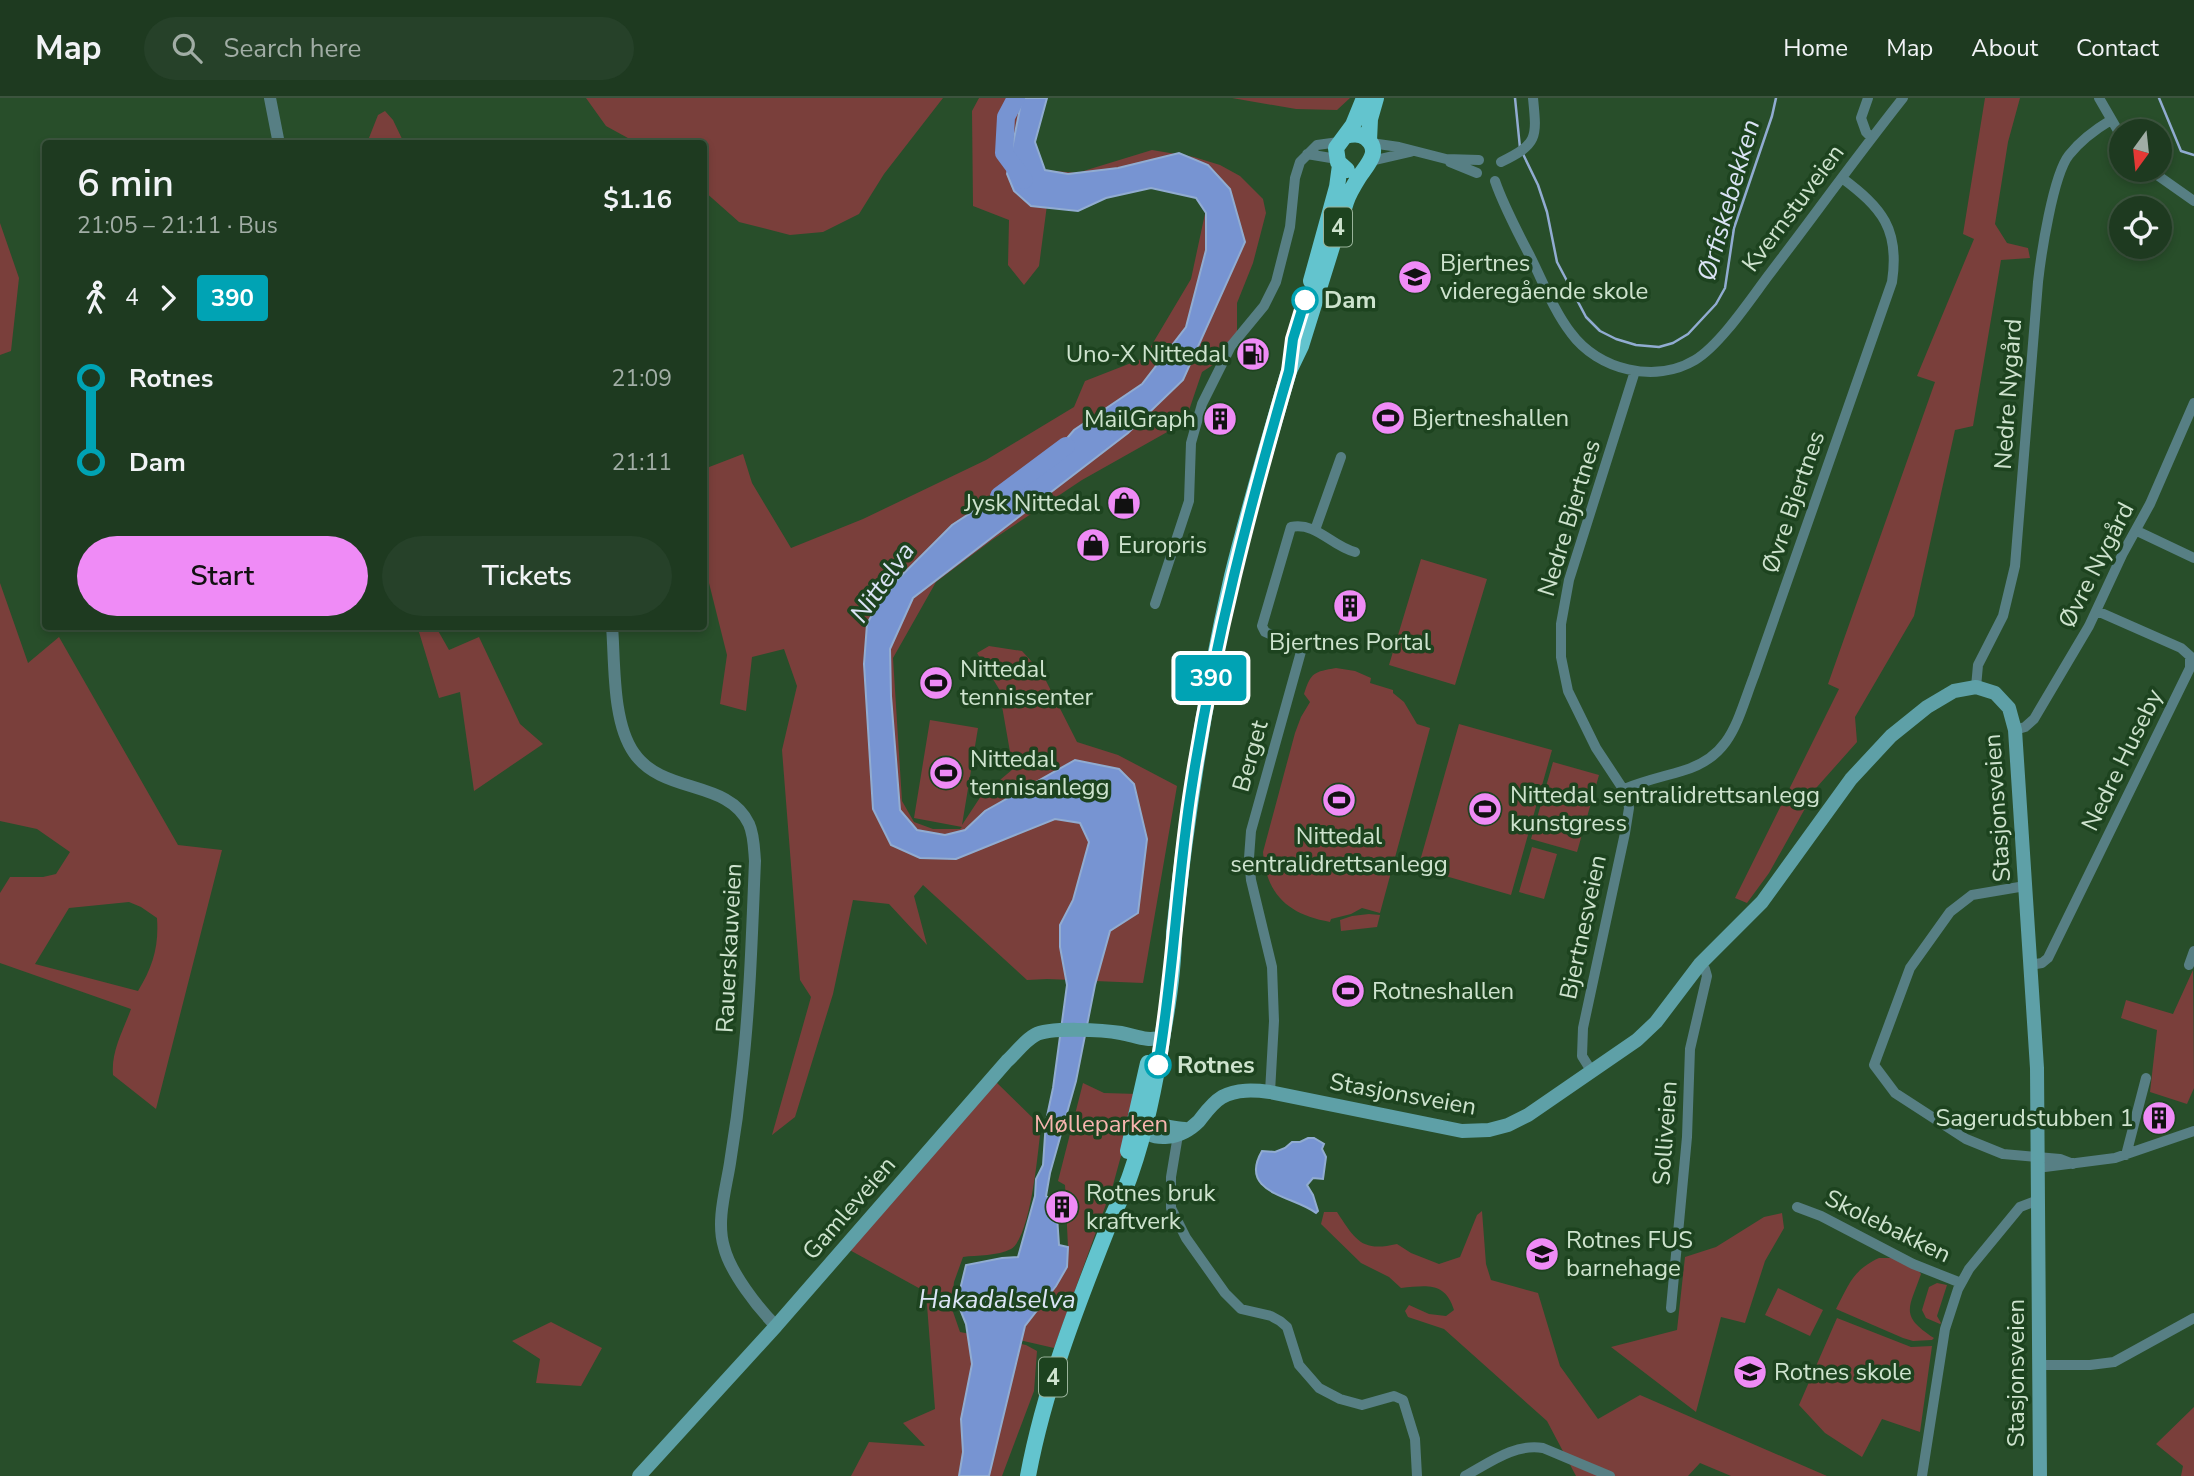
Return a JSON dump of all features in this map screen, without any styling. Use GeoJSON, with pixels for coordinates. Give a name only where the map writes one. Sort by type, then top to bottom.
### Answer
{"type":"FeatureCollection","features":[{"type":"Feature","properties":{"kind":"highway","name":"4"},"geometry":{"type":"LineString","coordinates":[[1028,1476],[1052,1378],[1142,1127],[1166,955],[1174,932],[1192,782],[1217,648],[1247,519],[1289,371],[1293,339],[1335,197],[1340,150],[1364,98]]}},
{"type":"Feature","properties":{"kind":"highway","name":"4"},"geometry":{"type":"LineString","coordinates":[[1289,371],[1301,346],[1349,195],[1373,154],[1370,119],[1376,98]]}},
{"type":"Feature","properties":{"kind":"highway"},"geometry":{"type":"LineString","coordinates":[[1340,150],[1360,135],[1370,142]]}},
{"type":"Feature","properties":{"kind":"highway","name":"4"},"geometry":{"type":"LineString","coordinates":[[1340,150],[1350,171],[1368,165]]}},
{"type":"Feature","properties":{"kind":"main road","name":"Stasjonsveien"},"geometry":{"type":"LineString","coordinates":[[1181,1131],[1195,1124],[1224,1096],[1243,1091],[1270,1092],[1438,1128],[1481,1131],[1508,1125],[1528,1115],[1628,1047],[1656,1022],[1700,964],[1762,902],[1851,779],[1885,743],[1945,695],[1976,687],[1989,690],[2004,701],[2012,715],[2015,730],[2037,1077],[2040,1476]]}},
{"type":"Feature","properties":{"kind":"main road","name":"Gamleveien"},"geometry":{"type":"LineString","coordinates":[[639,1476],[776,1326],[1007,1061],[1032,1037],[1043,1032],[1121,1033],[1134,1030],[1156,1036]]}},
{"type":"Feature","properties":{"kind":"main road"},"geometry":{"type":"LineString","coordinates":[[1142,1127],[1164,1138],[1181,1131]]}},
{"type":"Feature","properties":{"kind":"street"},"geometry":{"type":"LineString","coordinates":[[270,98],[278,140]]}},
{"type":"Feature","properties":{"kind":"street"},"geometry":{"type":"LineString","coordinates":[[1501,162],[1516,156],[1528,146],[1535,128],[1533,98]]}},
{"type":"Feature","properties":{"kind":"street"},"geometry":{"type":"LineString","coordinates":[[1868,98],[1861,118],[1866,132],[1872,138]]}},
{"type":"Feature","properties":{"kind":"street","name":"Kvernstuveien"},"geometry":{"type":"LineString","coordinates":[[1495,181],[1530,256],[1571,333],[1582,346],[1600,358],[1635,371],[1653,372],[1676,368],[1695,360],[1707,351],[1755,294],[1903,98]]}},
{"type":"Feature","properties":{"kind":"street"},"geometry":{"type":"LineString","coordinates":[[2099,98],[2110,119]]}},
{"type":"Feature","properties":{"kind":"street","name":"Nedre Nygård"},"geometry":{"type":"LineString","coordinates":[[1976,687],[1978,665],[2003,615],[2015,566],[2039,269],[2056,188],[2069,155],[2109,121]]}},
{"type":"Feature","properties":{"kind":"street"},"geometry":{"type":"LineString","coordinates":[[1370,142],[1446,159],[1479,160]]}},
{"type":"Feature","properties":{"kind":"street"},"geometry":{"type":"LineString","coordinates":[[1155,604],[1189,501],[1192,485],[1191,443],[1198,414],[1231,345],[1264,306],[1276,282],[1290,227],[1296,172],[1300,162],[1322,144],[1340,150]]}},
{"type":"Feature","properties":{"kind":"street"},"geometry":{"type":"LineString","coordinates":[[1307,154],[1340,150]]}},
{"type":"Feature","properties":{"kind":"street"},"geometry":{"type":"LineString","coordinates":[[1368,165],[1411,152]]}},
{"type":"Feature","properties":{"kind":"street"},"geometry":{"type":"LineString","coordinates":[[1446,159],[1477,173]]}},
{"type":"Feature","properties":{"kind":"street","name":"Øvre Bjertnes"},"geometry":{"type":"LineString","coordinates":[[1624,789],[1692,768],[1714,756],[1729,738],[1754,676],[1892,282],[1893,249],[1884,219],[1874,204],[1842,178]]}},
{"type":"Feature","properties":{"kind":"street"},"geometry":{"type":"LineString","coordinates":[[2167,182],[2194,201]]}},
{"type":"Feature","properties":{"kind":"street","name":"Nedre Bjertnes"},"geometry":{"type":"LineString","coordinates":[[1624,789],[1596,748],[1571,700],[1563,670],[1561,624],[1571,572],[1635,371]]}},
{"type":"Feature","properties":{"kind":"street","name":"Øvre Nygård"},"geometry":{"type":"LineString","coordinates":[[2015,730],[2025,727],[2034,719],[2074,656],[2123,553],[2161,482],[2194,403]]}},
{"type":"Feature","properties":{"kind":"street"},"geometry":{"type":"LineString","coordinates":[[1340,457],[1315,530],[1345,549],[1355,552]]}},
{"type":"Feature","properties":{"kind":"street","name":"Berget"},"geometry":{"type":"LineString","coordinates":[[1270,1092],[1274,1021],[1273,976],[1267,939],[1251,880],[1251,831],[1302,648],[1265,632],[1262,626],[1289,532],[1296,526],[1315,530]]}},
{"type":"Feature","properties":{"kind":"street"},"geometry":{"type":"LineString","coordinates":[[2137,531],[2194,558]]}},
{"type":"Feature","properties":{"kind":"street","name":"Nedre Huseby"},"geometry":{"type":"LineString","coordinates":[[2030,965],[2042,963],[2048,958],[2190,668],[2190,656],[2181,648],[2097,611]]}},
{"type":"Feature","properties":{"kind":"street","name":"Rauerskauveien"},"geometry":{"type":"LineString","coordinates":[[612,630],[619,710],[626,739],[633,752],[653,772],[719,795],[741,812],[750,825],[755,861],[748,1014],[736,1126],[723,1206],[722,1236],[728,1259],[776,1326]]}},
{"type":"Feature","properties":{"kind":"street","name":"Bjertnesveien"},"geometry":{"type":"LineString","coordinates":[[1592,1072],[1582,1056],[1582,1034],[1627,824],[1628,802],[1624,789]]}},
{"type":"Feature","properties":{"kind":"street"},"geometry":{"type":"LineString","coordinates":[[2025,886],[1972,895],[1950,912],[1910,968],[1874,1065],[1895,1093],[1965,1139],[1994,1151],[2037,1163],[2060,1159],[2073,1164],[2105,1161],[2194,1131]]}},
{"type":"Feature","properties":{"kind":"street"},"geometry":{"type":"LineString","coordinates":[[2189,965],[2194,951]]}},
{"type":"Feature","properties":{"kind":"street","name":"Solliveien"},"geometry":{"type":"LineString","coordinates":[[1671,1308],[1687,1137],[1690,1049],[1707,976],[1700,964]]}},
{"type":"Feature","properties":{"kind":"street"},"geometry":{"type":"LineString","coordinates":[[2126,1155],[2146,1078]]}},
{"type":"Feature","properties":{"kind":"street"},"geometry":{"type":"LineString","coordinates":[[1181,1131],[1170,1190],[1171,1208],[1186,1238],[1225,1293],[1241,1309],[1271,1317],[1287,1327],[1299,1365],[1313,1382],[1330,1395],[1362,1405],[1394,1396],[1403,1400],[1415,1439],[1417,1476]]}},
{"type":"Feature","properties":{"kind":"street"},"geometry":{"type":"LineString","coordinates":[[1922,1476],[1945,1329],[1961,1283],[1992,1238],[2020,1207],[2038,1200]]}},
{"type":"Feature","properties":{"kind":"street","name":"Skolebakken"},"geometry":{"type":"LineString","coordinates":[[1797,1208],[1821,1216],[1913,1264],[1961,1283]]}},
{"type":"Feature","properties":{"kind":"street"},"geometry":{"type":"LineString","coordinates":[[2039,1365],[2090,1366],[2114,1362],[2194,1318]]}},
{"type":"Feature","properties":{"kind":"street"},"geometry":{"type":"LineString","coordinates":[[1465,1476],[1517,1448],[1533,1446],[1610,1476]]}},
{"type":"Feature","properties":{"kind":"green space"},"geometry":{"type":"Polygon","coordinates":[[[586,98],[943,98],[884,174],[859,214],[823,232],[790,235],[739,222],[707,194],[707,140],[632,140],[606,126],[586,98]]]}},
{"type":"Feature","properties":{"kind":"green space"},"geometry":{"type":"Polygon","coordinates":[[[979,98],[1043,98],[1029,140],[1045,170],[1077,173],[1152,150],[1194,157],[1220,165],[1240,176],[1263,199],[1266,213],[1253,263],[1237,303],[1237,339],[1216,363],[1202,372],[1185,422],[1082,480],[992,540],[936,582],[893,658],[902,801],[914,822],[933,829],[962,827],[914,818],[930,720],[978,728],[962,825],[981,796],[1013,769],[999,689],[977,653],[989,646],[1022,651],[1042,673],[1077,742],[1118,755],[1177,786],[1143,983],[1027,980],[923,885],[914,896],[927,945],[889,904],[853,900],[833,994],[795,1117],[772,1135],[811,997],[800,980],[782,750],[797,686],[784,649],[752,657],[746,711],[720,704],[727,655],[707,575],[707,468],[743,454],[752,483],[791,548],[863,519],[986,460],[1074,407],[1085,381],[1144,358],[1191,279],[1209,195],[1167,172],[1047,205],[1039,266],[1024,285],[1008,265],[1009,220],[973,206],[972,111],[979,98]]]}},
{"type":"Feature","properties":{"kind":"green space"},"geometry":{"type":"Polygon","coordinates":[[[1232,98],[1350,98],[1337,110],[1296,109],[1232,98]]]}},
{"type":"Feature","properties":{"kind":"green space"},"geometry":{"type":"Polygon","coordinates":[[[1985,98],[2020,98],[2008,142],[1995,224],[2007,243],[2028,248],[2030,258],[2001,260],[1973,426],[1955,430],[1914,616],[1855,717],[1857,742],[1817,787],[1769,873],[1747,903],[1735,898],[1839,689],[1828,684],[1935,382],[1917,376],[1974,239],[1963,234],[1985,98]]]}},
{"type":"Feature","properties":{"kind":"green space"},"geometry":{"type":"Polygon","coordinates":[[[385,111],[393,120],[403,140],[368,140],[378,115],[385,111]]]}},
{"type":"Feature","properties":{"kind":"green space"},"geometry":{"type":"Polygon","coordinates":[[[0,223],[19,278],[11,351],[0,355],[0,223]]]}},
{"type":"Feature","properties":{"kind":"green space"},"geometry":{"type":"Polygon","coordinates":[[[1421,559],[1487,579],[1455,685],[1389,665],[1421,559]]]}},
{"type":"Feature","properties":{"kind":"green space"},"geometry":{"type":"Polygon","coordinates":[[[0,583],[28,663],[59,637],[178,845],[222,850],[156,1109],[113,1075],[116,1049],[131,1009],[0,963],[0,893],[10,877],[43,877],[56,874],[70,852],[37,829],[0,821],[0,583]],[[129,902],[69,908],[35,964],[138,991],[148,973],[157,938],[157,918],[129,902]]]}},
{"type":"Feature","properties":{"kind":"green space"},"geometry":{"type":"Polygon","coordinates":[[[438,630],[449,650],[479,637],[520,724],[543,744],[474,791],[460,692],[439,698],[419,632],[438,630]]]}},
{"type":"Feature","properties":{"kind":"green space"},"geometry":{"type":"Polygon","coordinates":[[[1336,668],[1355,671],[1371,678],[1370,683],[1393,690],[1417,724],[1430,728],[1380,913],[1362,908],[1331,919],[1330,922],[1303,914],[1283,901],[1269,881],[1263,852],[1295,733],[1310,702],[1304,694],[1306,687],[1314,674],[1336,668]]]}},
{"type":"Feature","properties":{"kind":"green space","name":"Nittedal sentralidrettsanlegg kunstgress"},"geometry":{"type":"Polygon","coordinates":[[[1459,724],[1552,750],[1511,895],[1418,868],[1459,724]]]}},
{"type":"Feature","properties":{"kind":"green space"},"geometry":{"type":"Polygon","coordinates":[[[1553,762],[1599,775],[1577,852],[1531,839],[1553,762]]]}},
{"type":"Feature","properties":{"kind":"green space"},"geometry":{"type":"Polygon","coordinates":[[[1532,847],[1557,854],[1544,899],[1519,892],[1532,847]]]}},
{"type":"Feature","properties":{"kind":"green space"},"geometry":{"type":"Polygon","coordinates":[[[1369,914],[1380,915],[1377,927],[1341,931],[1340,920],[1369,914]]]}},
{"type":"Feature","properties":{"kind":"green space"},"geometry":{"type":"Polygon","coordinates":[[[2193,970],[2194,1088],[2187,1104],[2150,1092],[2157,1030],[2121,1018],[2126,1000],[2173,1014],[2193,970]]]}},
{"type":"Feature","properties":{"kind":"green space"},"geometry":{"type":"Polygon","coordinates":[[[994,1080],[1041,1126],[1032,1192],[1024,1228],[1011,1249],[994,1254],[963,1257],[954,1282],[951,1306],[960,1332],[1026,1345],[1037,1351],[1034,1391],[1002,1476],[851,1476],[869,1442],[925,1446],[903,1423],[935,1409],[926,1292],[846,1248],[994,1080]]]}},
{"type":"Feature","properties":{"kind":"green space","name":"Mølleparken"},"geometry":{"type":"Polygon","coordinates":[[[1083,1083],[1104,1093],[1138,1094],[1113,1185],[1054,1348],[1015,1339],[1020,1326],[1032,1318],[1067,1267],[1065,1185],[1058,1181],[1083,1083]]]}},
{"type":"Feature","properties":{"kind":"green space"},"geometry":{"type":"Polygon","coordinates":[[[1482,1211],[1486,1264],[1491,1280],[1538,1293],[1560,1366],[1598,1419],[1640,1395],[1827,1476],[1731,1476],[1700,1463],[1688,1476],[1576,1476],[1547,1421],[1444,1329],[1408,1317],[1405,1311],[1409,1305],[1429,1314],[1446,1316],[1454,1310],[1445,1294],[1434,1287],[1401,1288],[1389,1277],[1361,1263],[1321,1224],[1324,1212],[1337,1212],[1361,1242],[1376,1246],[1397,1244],[1411,1253],[1439,1264],[1460,1257],[1477,1215],[1482,1211]]]}},
{"type":"Feature","properties":{"kind":"green space"},"geometry":{"type":"Polygon","coordinates":[[[1782,1213],[1784,1228],[1765,1261],[1745,1323],[1721,1317],[1696,1412],[1611,1347],[1677,1330],[1685,1257],[1716,1247],[1764,1217],[1782,1213]]]}},
{"type":"Feature","properties":{"kind":"green space"},"geometry":{"type":"Polygon","coordinates":[[[1879,1258],[1893,1258],[1921,1274],[1911,1304],[1911,1317],[1934,1338],[1932,1340],[1913,1341],[1903,1338],[1836,1309],[1857,1273],[1879,1258]]]}},
{"type":"Feature","properties":{"kind":"green space"},"geometry":{"type":"Polygon","coordinates":[[[1937,1283],[1947,1285],[1937,1316],[1940,1324],[1926,1318],[1922,1310],[1929,1287],[1937,1283]]]}},
{"type":"Feature","properties":{"kind":"green space"},"geometry":{"type":"Polygon","coordinates":[[[1778,1288],[1823,1310],[1810,1336],[1765,1315],[1778,1288]]]}},
{"type":"Feature","properties":{"kind":"green space"},"geometry":{"type":"Polygon","coordinates":[[[1837,1318],[1911,1347],[1932,1346],[1920,1432],[1882,1419],[1862,1457],[1825,1433],[1799,1405],[1837,1318]]]}},
{"type":"Feature","properties":{"kind":"green space"},"geometry":{"type":"Polygon","coordinates":[[[551,1322],[602,1348],[581,1386],[536,1383],[540,1359],[512,1341],[551,1322]]]}},
{"type":"Feature","properties":{"kind":"green space"},"geometry":{"type":"Polygon","coordinates":[[[2194,1407],[2194,1476],[2181,1476],[2183,1466],[2156,1444],[2194,1407]]]}},
{"type":"Feature","properties":{"kind":"water","name":"Nittelva"},"geometry":{"type":"Polygon","coordinates":[[[1022,98],[1047,98],[1035,142],[1045,170],[1068,174],[1118,168],[1179,153],[1208,165],[1230,189],[1245,242],[1183,380],[1128,433],[913,598],[890,649],[900,810],[917,830],[945,835],[965,830],[985,811],[1075,760],[1119,769],[1134,784],[1147,839],[1138,913],[1110,931],[1095,985],[1076,1081],[1050,1173],[1046,1196],[1056,1202],[1059,1245],[1068,1247],[1067,1267],[1025,1326],[989,1476],[959,1476],[963,1452],[961,1419],[972,1364],[966,1324],[957,1302],[966,1265],[1018,1257],[1035,1196],[1036,1179],[1043,1165],[1046,1121],[1067,985],[1060,947],[1060,925],[1073,900],[1089,842],[1080,823],[1055,819],[956,859],[920,858],[891,845],[873,809],[864,664],[867,624],[884,593],[952,525],[1044,465],[1074,430],[1142,384],[1186,327],[1206,250],[1206,213],[1196,198],[1151,188],[1106,198],[1078,211],[1031,206],[1014,191],[1007,174],[1022,98]]]}},
{"type":"Feature","properties":{"kind":"water"},"geometry":{"type":"Polygon","coordinates":[[[1314,1138],[1324,1144],[1322,1149],[1326,1157],[1323,1179],[1313,1178],[1307,1185],[1313,1195],[1318,1211],[1316,1213],[1272,1192],[1257,1176],[1256,1165],[1262,1151],[1275,1152],[1292,1142],[1314,1138]]]}},
{"type":"Feature","properties":{"kind":"waterway","name":"Nittelva"},"geometry":{"type":"LineString","coordinates":[[1016,98],[1006,117],[1004,153],[1024,180]]}},
{"type":"Feature","properties":{"kind":"waterway","name":"Ørfiskebekken"},"geometry":{"type":"LineString","coordinates":[[1515,98],[1520,148]]}},
{"type":"Feature","properties":{"kind":"waterway","name":"Ørfiskebekken"},"geometry":{"type":"LineString","coordinates":[[1523,154],[1547,212],[1557,262],[1586,317],[1600,331],[1616,339],[1636,345],[1659,347],[1688,334],[1716,304],[1725,288],[1734,228],[1776,98]]}},
{"type":"Feature","properties":{"kind":"waterway","name":"Ørfiskebekken"},"geometry":{"type":"LineString","coordinates":[[2159,98],[2181,151],[2194,155]]}},
{"type":"Feature","properties":{"kind":"waterway","name":"Nittelva"},"geometry":{"type":"LineString","coordinates":[[999,496],[1066,446]]}},
{"type":"Feature","properties":{"kind":"bus line","name":"390"},"geometry":{"type":"LineString","coordinates":[[1158,1065],[1174,954],[1174,932],[1188,810],[1208,692],[1233,572],[1289,371],[1293,339],[1305,300]]}},
{"type":"Feature","properties":{"kind":"place","name":"Bjertnes videregående skole"},"geometry":{"type":"Point","coordinates":[1415,277]}},
{"type":"Feature","properties":{"kind":"place","name":"Dam"},"geometry":{"type":"Point","coordinates":[1305,300]}},
{"type":"Feature","properties":{"kind":"place","name":"Uno-X Nittedal"},"geometry":{"type":"Point","coordinates":[1253,354]}},
{"type":"Feature","properties":{"kind":"place","name":"Bjertneshallen"},"geometry":{"type":"Point","coordinates":[1388,418]}},
{"type":"Feature","properties":{"kind":"place","name":"MailGraph"},"geometry":{"type":"Point","coordinates":[1220,419]}},
{"type":"Feature","properties":{"kind":"place","name":"Jysk Nittedal"},"geometry":{"type":"Point","coordinates":[1124,503]}},
{"type":"Feature","properties":{"kind":"place","name":"Europris"},"geometry":{"type":"Point","coordinates":[1093,545]}},
{"type":"Feature","properties":{"kind":"place","name":"Bjertnes Portal"},"geometry":{"type":"Point","coordinates":[1350,606]}},
{"type":"Feature","properties":{"kind":"place","name":"Nittedal tennissenter"},"geometry":{"type":"Point","coordinates":[936,683]}},
{"type":"Feature","properties":{"kind":"place","name":"Nittedal tennisanlegg"},"geometry":{"type":"Point","coordinates":[946,773]}},
{"type":"Feature","properties":{"kind":"place","name":"Nittedal sentralidrettsanlegg"},"geometry":{"type":"Point","coordinates":[1339,800]}},
{"type":"Feature","properties":{"kind":"place","name":"Nittedal sentralidrettsanlegg kunstgress"},"geometry":{"type":"Point","coordinates":[1485,809]}},
{"type":"Feature","properties":{"kind":"place","name":"Rotneshallen"},"geometry":{"type":"Point","coordinates":[1348,991]}},
{"type":"Feature","properties":{"kind":"place","name":"Rotnes"},"geometry":{"type":"Point","coordinates":[1158,1065]}},
{"type":"Feature","properties":{"kind":"place","name":"Sagerudstubben 1"},"geometry":{"type":"Point","coordinates":[2159,1118]}},
{"type":"Feature","properties":{"kind":"place","name":"Rotnes bruk kraftverk"},"geometry":{"type":"Point","coordinates":[1062,1207]}},
{"type":"Feature","properties":{"kind":"place","name":"Rotnes FUS barnehage"},"geometry":{"type":"Point","coordinates":[1542,1254]}},
{"type":"Feature","properties":{"kind":"place","name":"Rotnes skole"},"geometry":{"type":"Point","coordinates":[1750,1372]}},
{"type":"Feature","properties":{"kind":"water label","name":"Hakadalselva"},"geometry":{"type":"Point","coordinates":[997,1299]}}]}
